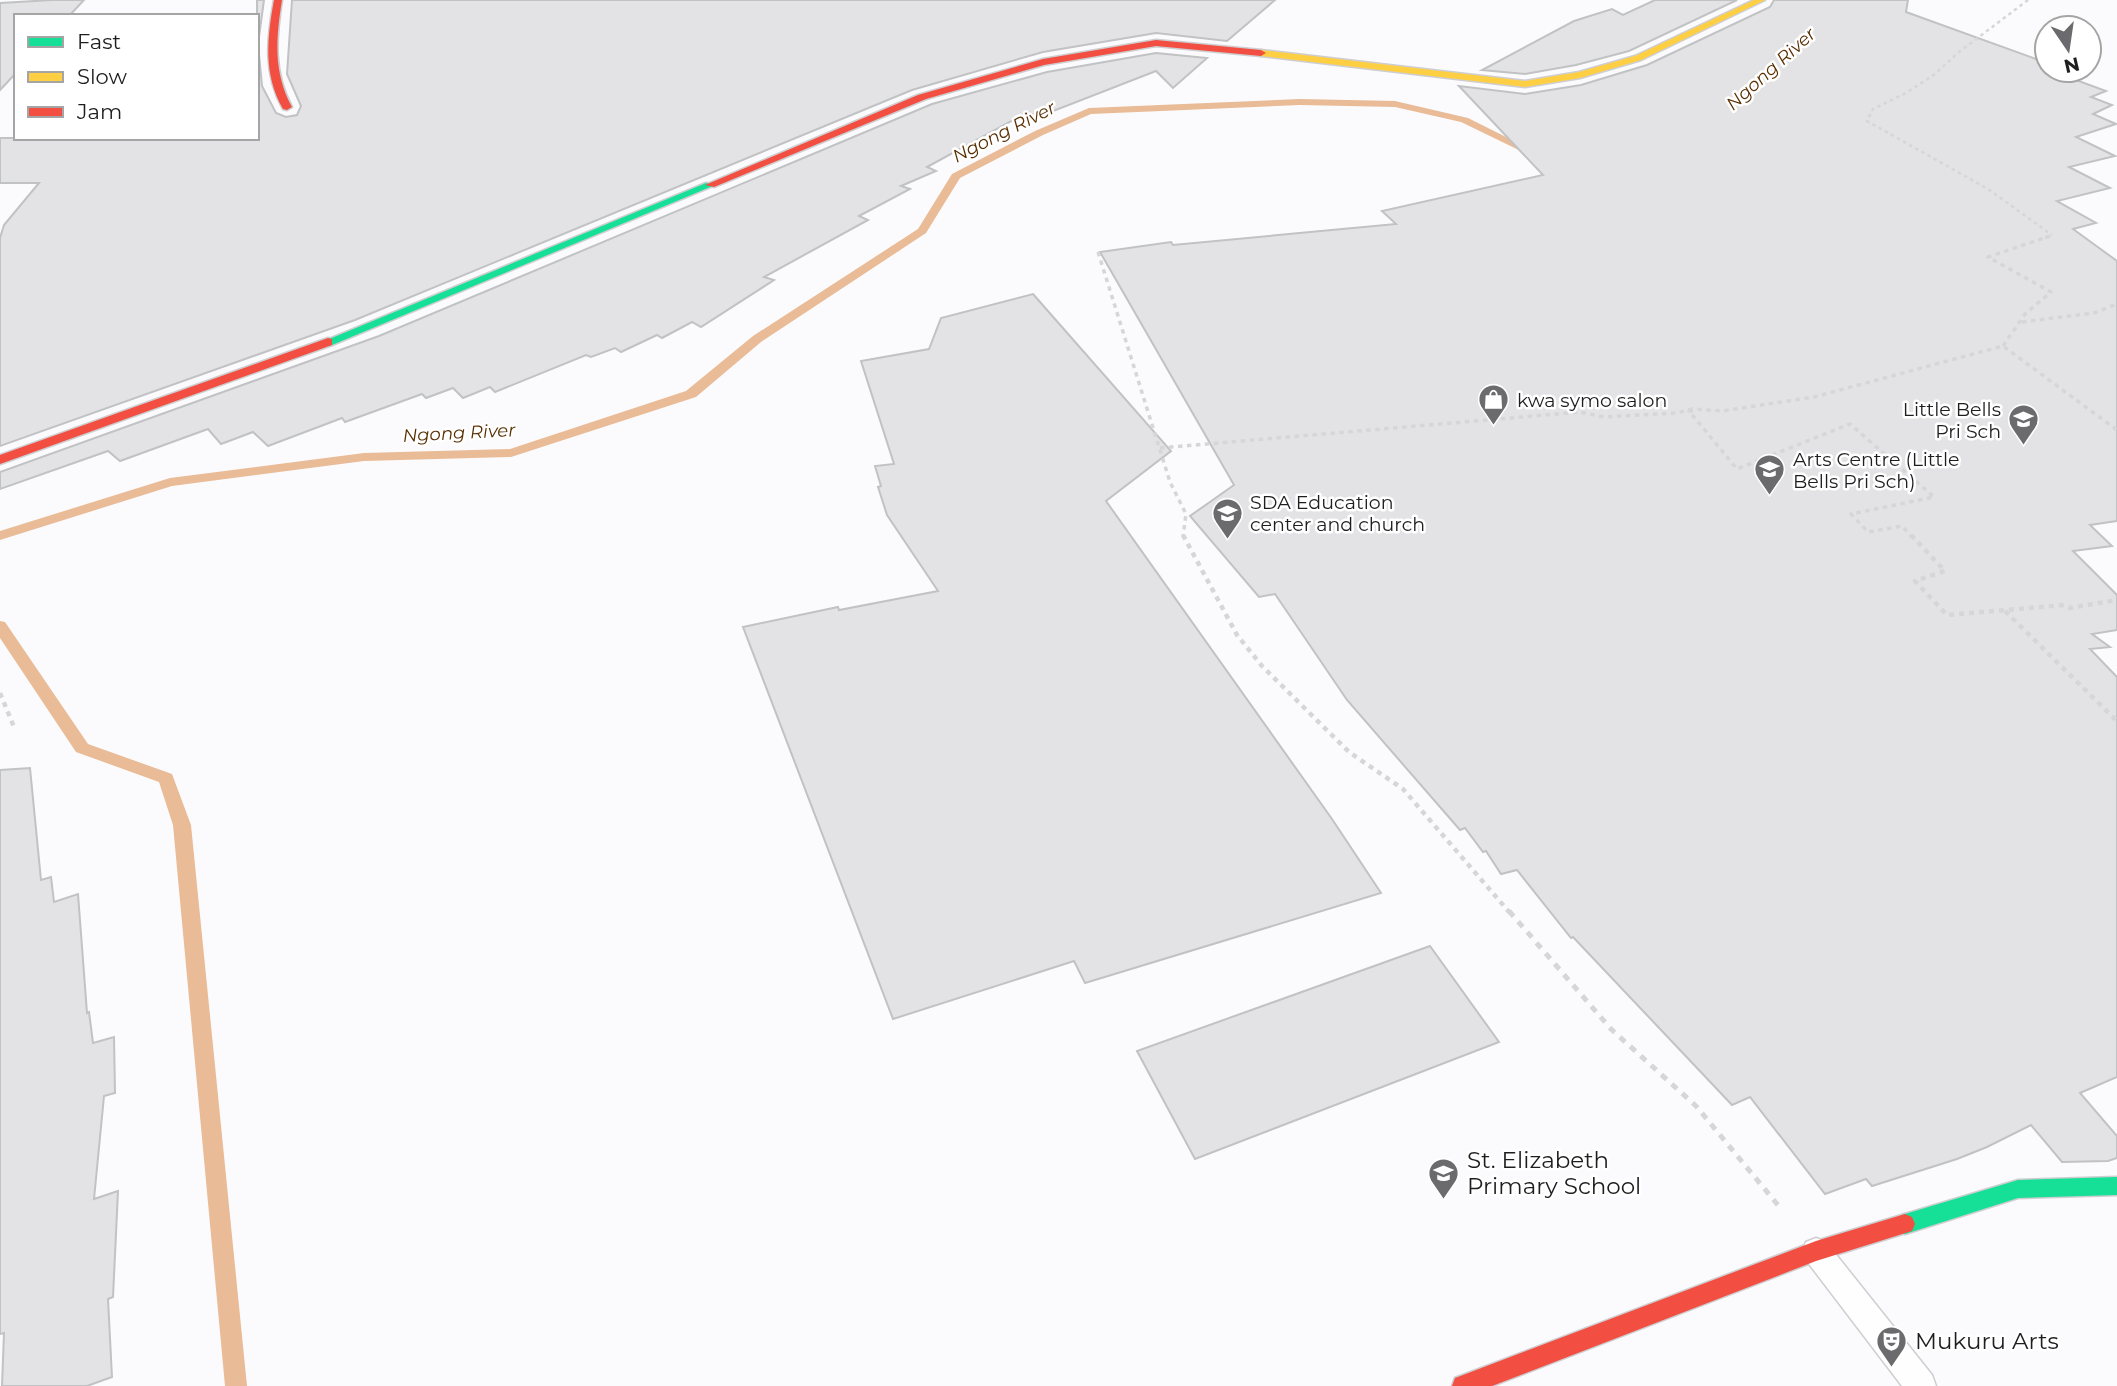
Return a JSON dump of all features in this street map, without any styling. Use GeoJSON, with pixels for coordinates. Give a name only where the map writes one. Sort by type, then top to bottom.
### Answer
{"type":"FeatureCollection","features":[{"type":"Feature","properties":{"kind":"street"},"geometry":{"type":"LineString","coordinates":[[278,0],[273,20],[270,67],[277,92],[287,107]]}},
{"type":"Feature","properties":{"kind":"street"},"geometry":{"type":"LineString","coordinates":[[0,460],[368,328],[922,97],[1006,72],[1156,43],[1525,84],[1580,75],[1638,58],[1761,0]]}},
{"type":"Feature","properties":{"kind":"street"},"geometry":{"type":"LineString","coordinates":[[1463,1386],[1816,1251],[2018,1189],[2117,1186]]}},
{"type":"Feature","properties":{"kind":"lane"},"geometry":{"type":"LineString","coordinates":[[1816,1251],[1921,1386]]}},
{"type":"Feature","properties":{"kind":"path"},"geometry":{"type":"LineString","coordinates":[[1160,447],[1580,412],[1604,417],[1677,413],[1692,409],[1722,411],[1742,405],[1814,397],[2003,346],[2025,314],[2051,292],[1988,257],[2052,235],[1988,189],[1867,121],[1873,109],[1906,93],[1935,74],[1959,52],[2028,0]]}},
{"type":"Feature","properties":{"kind":"path"},"geometry":{"type":"LineString","coordinates":[[1098,252],[1170,482],[1186,514],[1182,534],[1224,613],[1254,656],[1282,688],[1321,722],[1349,752],[1403,789],[1611,1029],[1696,1106],[1816,1251]]}},
{"type":"Feature","properties":{"kind":"path"},"geometry":{"type":"LineString","coordinates":[[2021,322],[2094,313],[2117,304]]}},
{"type":"Feature","properties":{"kind":"path"},"geometry":{"type":"LineString","coordinates":[[2003,346],[2117,430]]}},
{"type":"Feature","properties":{"kind":"path"},"geometry":{"type":"LineString","coordinates":[[1710,410],[1689,411],[1737,468],[1850,424],[1934,497],[1850,514],[1868,532],[1902,526],[1945,571],[1915,581],[1947,614],[2064,606],[2070,608],[2117,600]]}},
{"type":"Feature","properties":{"kind":"path"},"geometry":{"type":"LineString","coordinates":[[2004,611],[2117,721]]}},
{"type":"Feature","properties":{"kind":"path"},"geometry":{"type":"LineString","coordinates":[[0,693],[14,727]]}},
{"type":"Feature","properties":{"kind":"building"},"geometry":{"type":"Polygon","coordinates":[[[84,0],[71,14],[14,14],[14,75],[0,90],[0,3],[84,0]]]}},
{"type":"Feature","properties":{"kind":"building"},"geometry":{"type":"Polygon","coordinates":[[[257,0],[264,0],[259,37],[259,14],[257,0]]]}},
{"type":"Feature","properties":{"kind":"building"},"geometry":{"type":"Polygon","coordinates":[[[292,0],[1275,0],[1227,41],[1156,33],[1043,52],[912,90],[355,320],[0,446],[0,238],[4,225],[39,183],[0,183],[0,138],[259,140],[259,54],[262,86],[276,113],[286,117],[297,115],[301,106],[287,74],[292,0]]]}},
{"type":"Feature","properties":{"kind":"building"},"geometry":{"type":"Polygon","coordinates":[[[1655,0],[1737,0],[1629,51],[1576,65],[1525,74],[1482,70],[1574,21],[1612,9],[1623,15],[1655,0]]]}},
{"type":"Feature","properties":{"kind":"building"},"geometry":{"type":"Polygon","coordinates":[[[1774,0],[1908,0],[1906,12],[2033,58],[2033,84],[2087,84],[2106,91],[2091,97],[2112,105],[2093,114],[2116,124],[2076,137],[2115,156],[2069,167],[2110,188],[2057,201],[2096,223],[2073,229],[2117,261],[2117,521],[2090,525],[2112,546],[2073,551],[2117,595],[2117,630],[2092,634],[2110,647],[2090,649],[2117,677],[2117,1077],[2080,1093],[2117,1136],[2117,1158],[2108,1161],[2062,1162],[2031,1125],[1957,1159],[1872,1186],[1866,1179],[1825,1194],[1750,1097],[1732,1105],[1573,937],[1571,938],[1517,870],[1501,874],[1486,851],[1483,852],[1465,828],[1460,830],[1347,700],[1275,594],[1259,597],[1190,516],[1234,485],[1100,252],[1171,242],[1173,245],[1396,224],[1382,211],[1543,175],[1459,86],[1525,94],[1581,85],[1647,65],[1770,7],[1774,0]]]}},
{"type":"Feature","properties":{"kind":"building"},"geometry":{"type":"Polygon","coordinates":[[[1156,53],[1207,58],[1173,88],[1156,71],[1038,117],[1028,112],[927,167],[936,171],[901,186],[910,189],[859,216],[868,220],[764,277],[774,280],[701,327],[692,322],[662,338],[657,335],[621,352],[615,348],[591,357],[586,355],[495,392],[490,387],[463,398],[453,388],[426,398],[422,394],[345,422],[342,418],[268,446],[253,432],[221,444],[208,429],[120,461],[108,451],[0,489],[0,472],[379,336],[932,104],[1047,72],[1156,53]]]}},
{"type":"Feature","properties":{"kind":"building"},"geometry":{"type":"Polygon","coordinates":[[[1033,294],[1171,451],[1106,501],[1332,819],[1381,893],[1085,983],[1074,961],[893,1019],[743,627],[838,607],[839,610],[938,591],[887,515],[875,466],[894,464],[861,361],[929,349],[941,318],[1033,294]]]}},
{"type":"Feature","properties":{"kind":"building"},"geometry":{"type":"Polygon","coordinates":[[[30,768],[41,880],[51,877],[54,902],[78,894],[87,1013],[89,1012],[93,1043],[114,1037],[115,1093],[104,1096],[94,1199],[118,1191],[113,1297],[108,1299],[112,1377],[87,1386],[2,1386],[4,1333],[0,1334],[0,770],[30,768]]]}},
{"type":"Feature","properties":{"kind":"building"},"geometry":{"type":"Polygon","coordinates":[[[1430,946],[1499,1042],[1195,1159],[1137,1051],[1430,946]]]}},
{"type":"Feature","properties":{"kind":"waterway","name":"Ngong River"},"geometry":{"type":"LineString","coordinates":[[0,536],[170,482],[364,457],[511,453],[691,394],[757,339],[922,231],[956,176],[1039,133],[1089,111],[1300,102],[1395,104],[1464,120],[1533,153]]}},
{"type":"Feature","properties":{"kind":"waterway"},"geometry":{"type":"LineString","coordinates":[[0,626],[82,748],[166,778],[182,825],[236,1386]]}},
{"type":"Feature","properties":{"kind":"traffic: fast"},"geometry":{"type":"LineString","coordinates":[[328,342],[710,185]]}},
{"type":"Feature","properties":{"kind":"traffic: fast"},"geometry":{"type":"LineString","coordinates":[[1905,1224],[2018,1189],[2117,1186]]}},
{"type":"Feature","properties":{"kind":"traffic: slow"},"geometry":{"type":"LineString","coordinates":[[1261,53],[1525,84],[1580,75],[1638,58],[1761,0]]}},
{"type":"Feature","properties":{"kind":"traffic: jam"},"geometry":{"type":"LineString","coordinates":[[278,0],[272,42],[273,69],[287,107]]}},
{"type":"Feature","properties":{"kind":"traffic: jam"},"geometry":{"type":"LineString","coordinates":[[710,185],[922,97],[1043,62],[1156,43],[1261,53]]}},
{"type":"Feature","properties":{"kind":"traffic: jam"},"geometry":{"type":"LineString","coordinates":[[0,460],[328,342]]}},
{"type":"Feature","properties":{"kind":"traffic: jam"},"geometry":{"type":"LineString","coordinates":[[1463,1386],[1816,1251],[1905,1224]]}},
{"type":"Feature","properties":{"kind":"place","name":"kwa symo salon"},"geometry":{"type":"Point","coordinates":[1494,427]}},
{"type":"Feature","properties":{"kind":"place","name":"Little Bells Pri Sch"},"geometry":{"type":"Point","coordinates":[2024,447]}},
{"type":"Feature","properties":{"kind":"place","name":"Arts Centre (Little Bells Pri Sch)"},"geometry":{"type":"Point","coordinates":[1770,497]}},
{"type":"Feature","properties":{"kind":"place","name":"SDA Education center and church"},"geometry":{"type":"Point","coordinates":[1227,540]}},
{"type":"Feature","properties":{"kind":"place","name":"St. Elizabeth Primary School"},"geometry":{"type":"Point","coordinates":[1444,1200]}},
{"type":"Feature","properties":{"kind":"place","name":"Mukuru Arts"},"geometry":{"type":"Point","coordinates":[1892,1368]}}]}
